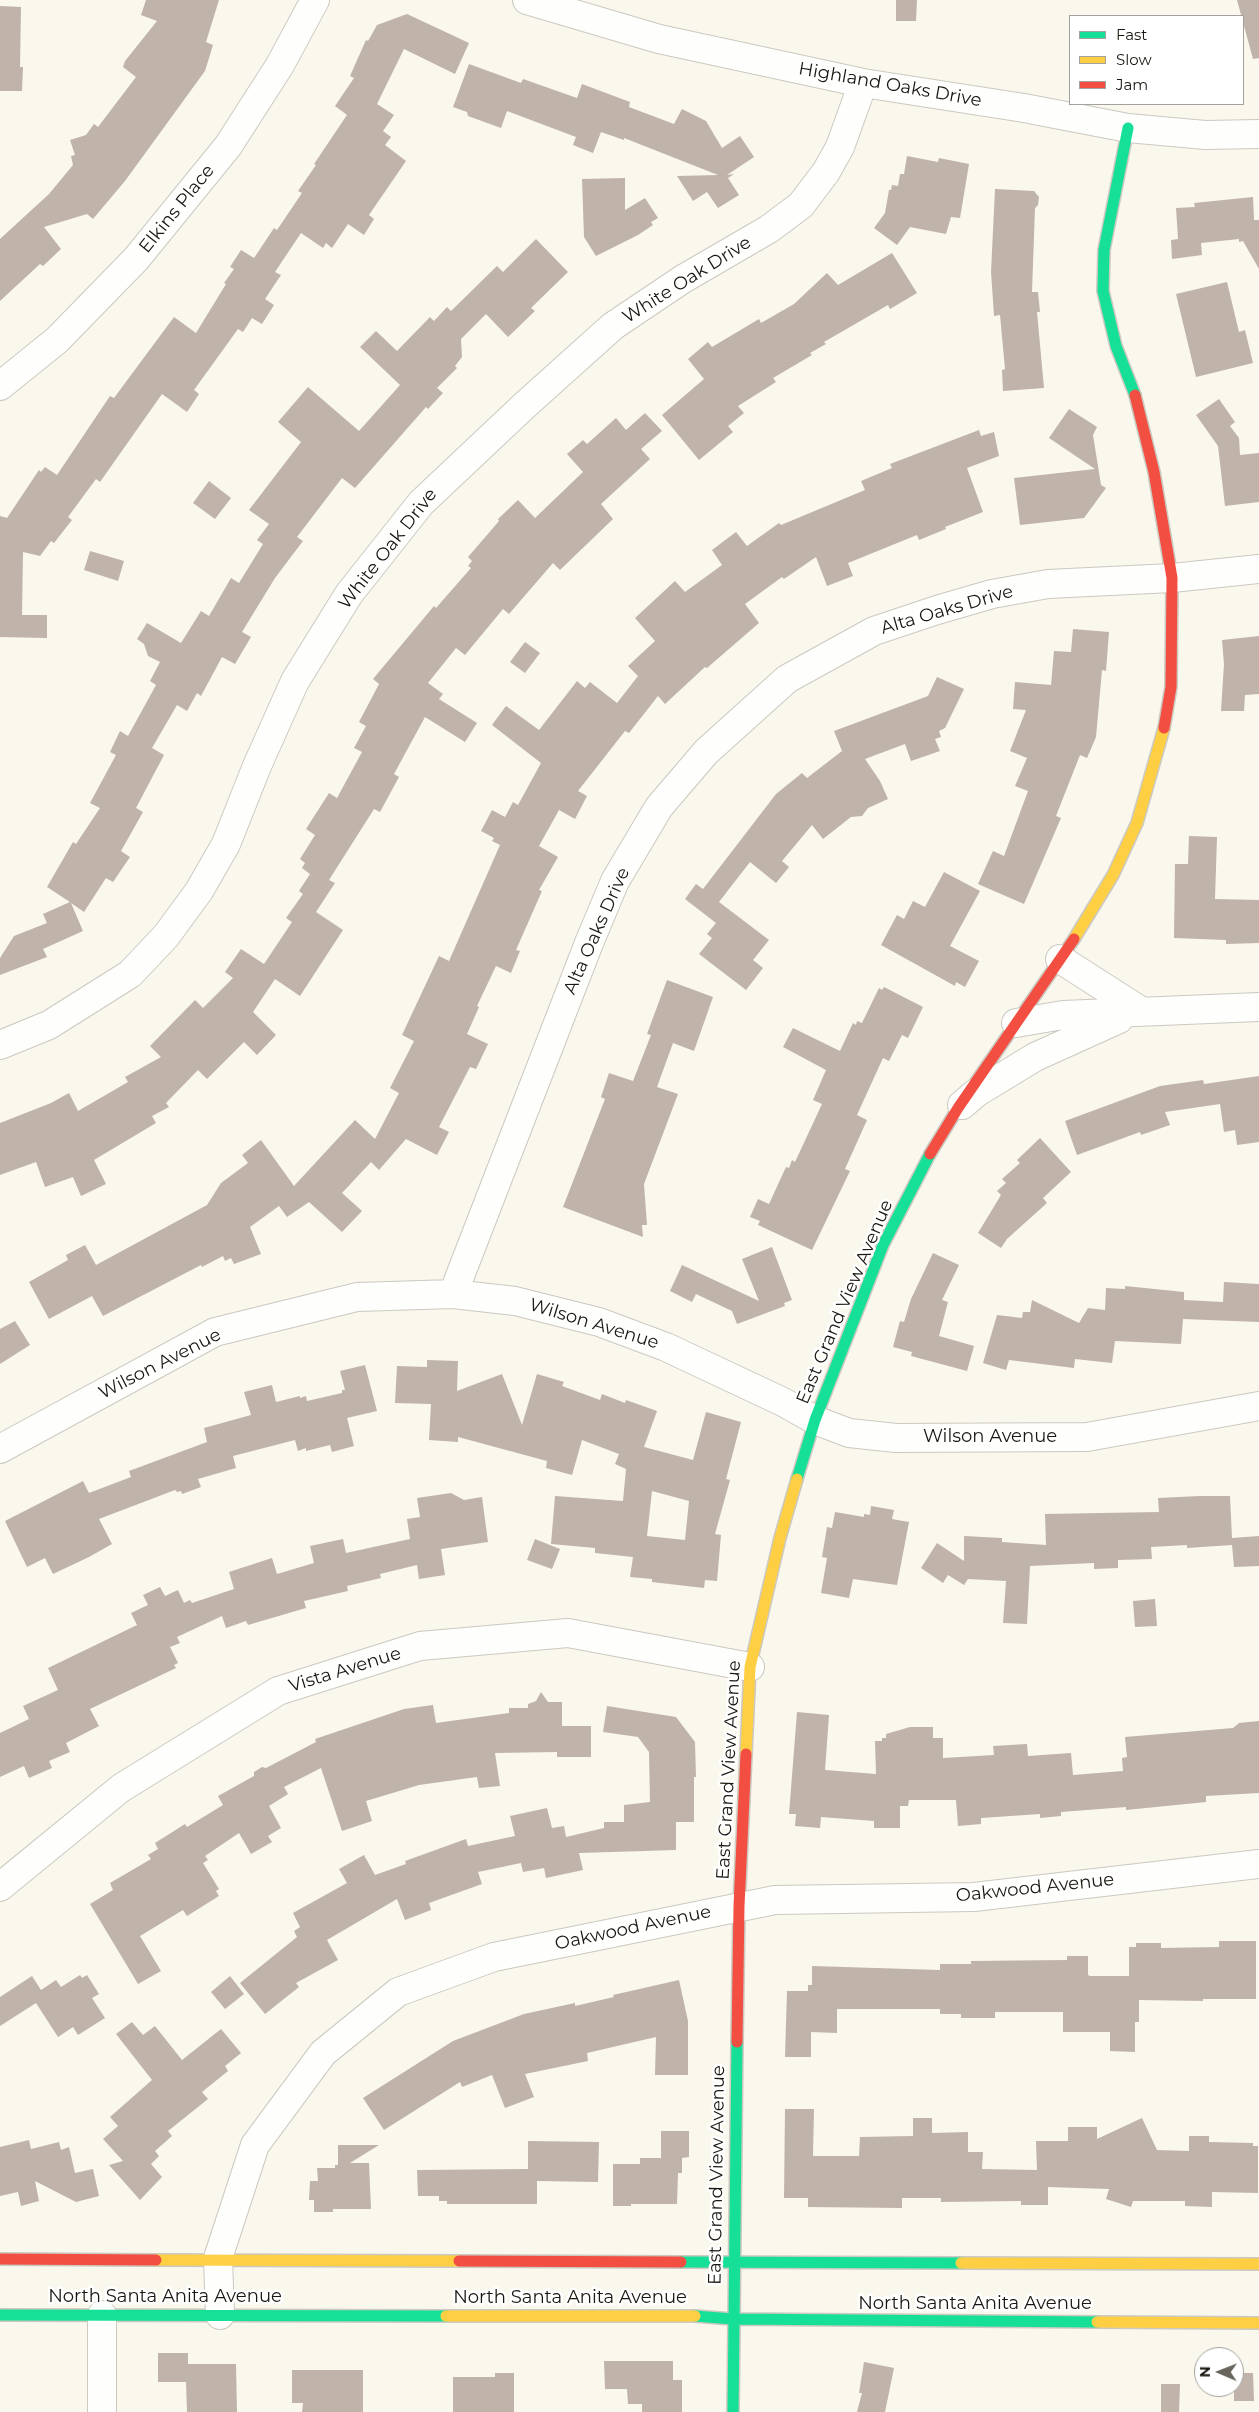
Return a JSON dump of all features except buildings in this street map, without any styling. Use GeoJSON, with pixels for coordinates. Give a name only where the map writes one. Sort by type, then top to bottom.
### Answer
{"type":"FeatureCollection","features":[{"type":"Feature","properties":{"kind":"street","name":"Elkins Place"},"geometry":{"type":"LineString","coordinates":[[0,386],[57,340],[155,237],[228,146],[280,65],[315,0]]}},
{"type":"Feature","properties":{"kind":"street","name":"Highland Oaks Drive"},"geometry":{"type":"LineString","coordinates":[[527,0],[658,39],[863,83],[1024,108],[1128,128],[1205,135],[1259,134]]}},
{"type":"Feature","properties":{"kind":"street","name":"White Oak Drive"},"geometry":{"type":"LineString","coordinates":[[0,1045],[49,1025],[130,974],[166,936],[199,890],[226,844],[257,766],[295,681],[349,594],[421,503],[525,405],[613,326],[683,279],[769,229],[801,204],[826,172],[840,148],[863,83]]}},
{"type":"Feature","properties":{"kind":"street","name":"East Grand View Avenue"},"geometry":{"type":"LineString","coordinates":[[733,2412],[732,2319],[738,1906],[750,1667],[780,1538],[814,1420],[883,1245],[917,1176],[958,1108],[1084,925],[1113,875],[1137,823],[1165,726],[1171,687],[1173,641],[1172,578],[1154,472],[1134,391],[1116,346],[1103,290],[1104,250],[1128,128]]}},
{"type":"Feature","properties":{"kind":"street","name":"Alta Oaks Drive"},"geometry":{"type":"LineString","coordinates":[[453,1294],[582,961],[616,881],[660,807],[706,752],[787,679],[874,631],[973,599],[1048,584],[1172,578],[1259,569]]}},
{"type":"Feature","properties":{"kind":"street"},"geometry":{"type":"LineString","coordinates":[[1060,959],[1141,1011]]}},
{"type":"Feature","properties":{"kind":"street"},"geometry":{"type":"LineString","coordinates":[[1016,1023],[1063,1015],[1259,1007]]}},
{"type":"Feature","properties":{"kind":"street"},"geometry":{"type":"LineString","coordinates":[[958,1108],[976,1093],[1035,1057],[1093,1029],[1141,1011]]}},
{"type":"Feature","properties":{"kind":"street","name":"Wilson Avenue"},"geometry":{"type":"LineString","coordinates":[[0,1449],[215,1332],[357,1297],[453,1294],[515,1301],[599,1322],[666,1346],[783,1402],[814,1420],[850,1433],[896,1438],[1087,1437],[1259,1406]]}},
{"type":"Feature","properties":{"kind":"street","name":"Vista Avenue"},"geometry":{"type":"LineString","coordinates":[[0,1887],[121,1788],[278,1691],[420,1646],[568,1633],[750,1667]]}},
{"type":"Feature","properties":{"kind":"street","name":"Oakwood Avenue"},"geometry":{"type":"LineString","coordinates":[[220,2315],[218,2258],[255,2145],[323,2053],[398,1992],[494,1957],[775,1900],[974,1897],[1259,1864]]}},
{"type":"Feature","properties":{"kind":"street","name":"North Santa Anita Avenue"},"geometry":{"type":"LineString","coordinates":[[0,2259],[218,2258],[1259,2264]]}},
{"type":"Feature","properties":{"kind":"street","name":"North Santa Anita Avenue"},"geometry":{"type":"LineString","coordinates":[[0,2315],[702,2316],[732,2319],[1259,2323]]}},
{"type":"Feature","properties":{"kind":"street"},"geometry":{"type":"LineString","coordinates":[[102,2315],[102,2412]]}},
{"type":"Feature","properties":{"kind":"traffic: fast"},"geometry":{"type":"LineString","coordinates":[[1128,128],[1104,250],[1103,291],[1116,346],[1135,395]]}},
{"type":"Feature","properties":{"kind":"traffic: fast"},"geometry":{"type":"LineString","coordinates":[[797,1479],[815,1420],[883,1245],[930,1154]]}},
{"type":"Feature","properties":{"kind":"traffic: fast"},"geometry":{"type":"LineString","coordinates":[[733,2412],[737,2042]]}},
{"type":"Feature","properties":{"kind":"traffic: fast"},"geometry":{"type":"LineString","coordinates":[[681,2262],[961,2263]]}},
{"type":"Feature","properties":{"kind":"traffic: fast"},"geometry":{"type":"LineString","coordinates":[[0,2315],[446,2316]]}},
{"type":"Feature","properties":{"kind":"traffic: fast"},"geometry":{"type":"LineString","coordinates":[[695,2316],[732,2319],[1097,2322]]}},
{"type":"Feature","properties":{"kind":"traffic: slow"},"geometry":{"type":"LineString","coordinates":[[1074,939],[1113,875],[1137,823],[1164,728]]}},
{"type":"Feature","properties":{"kind":"traffic: slow"},"geometry":{"type":"LineString","coordinates":[[746,1754],[750,1667],[780,1538],[797,1479]]}},
{"type":"Feature","properties":{"kind":"traffic: slow"},"geometry":{"type":"LineString","coordinates":[[156,2260],[459,2261]]}},
{"type":"Feature","properties":{"kind":"traffic: slow"},"geometry":{"type":"LineString","coordinates":[[961,2263],[1259,2264]]}},
{"type":"Feature","properties":{"kind":"traffic: slow"},"geometry":{"type":"LineString","coordinates":[[446,2316],[695,2316]]}},
{"type":"Feature","properties":{"kind":"traffic: slow"},"geometry":{"type":"LineString","coordinates":[[1097,2322],[1259,2323]]}},
{"type":"Feature","properties":{"kind":"traffic: jam"},"geometry":{"type":"LineString","coordinates":[[1135,395],[1154,472],[1172,578],[1171,687],[1164,728]]}},
{"type":"Feature","properties":{"kind":"traffic: jam"},"geometry":{"type":"LineString","coordinates":[[930,1154],[958,1108],[1074,939]]}},
{"type":"Feature","properties":{"kind":"traffic: jam"},"geometry":{"type":"LineString","coordinates":[[737,2042],[739,1906],[746,1754]]}},
{"type":"Feature","properties":{"kind":"traffic: jam"},"geometry":{"type":"LineString","coordinates":[[0,2259],[156,2260]]}},
{"type":"Feature","properties":{"kind":"traffic: jam"},"geometry":{"type":"LineString","coordinates":[[459,2261],[681,2262]]}}]}
